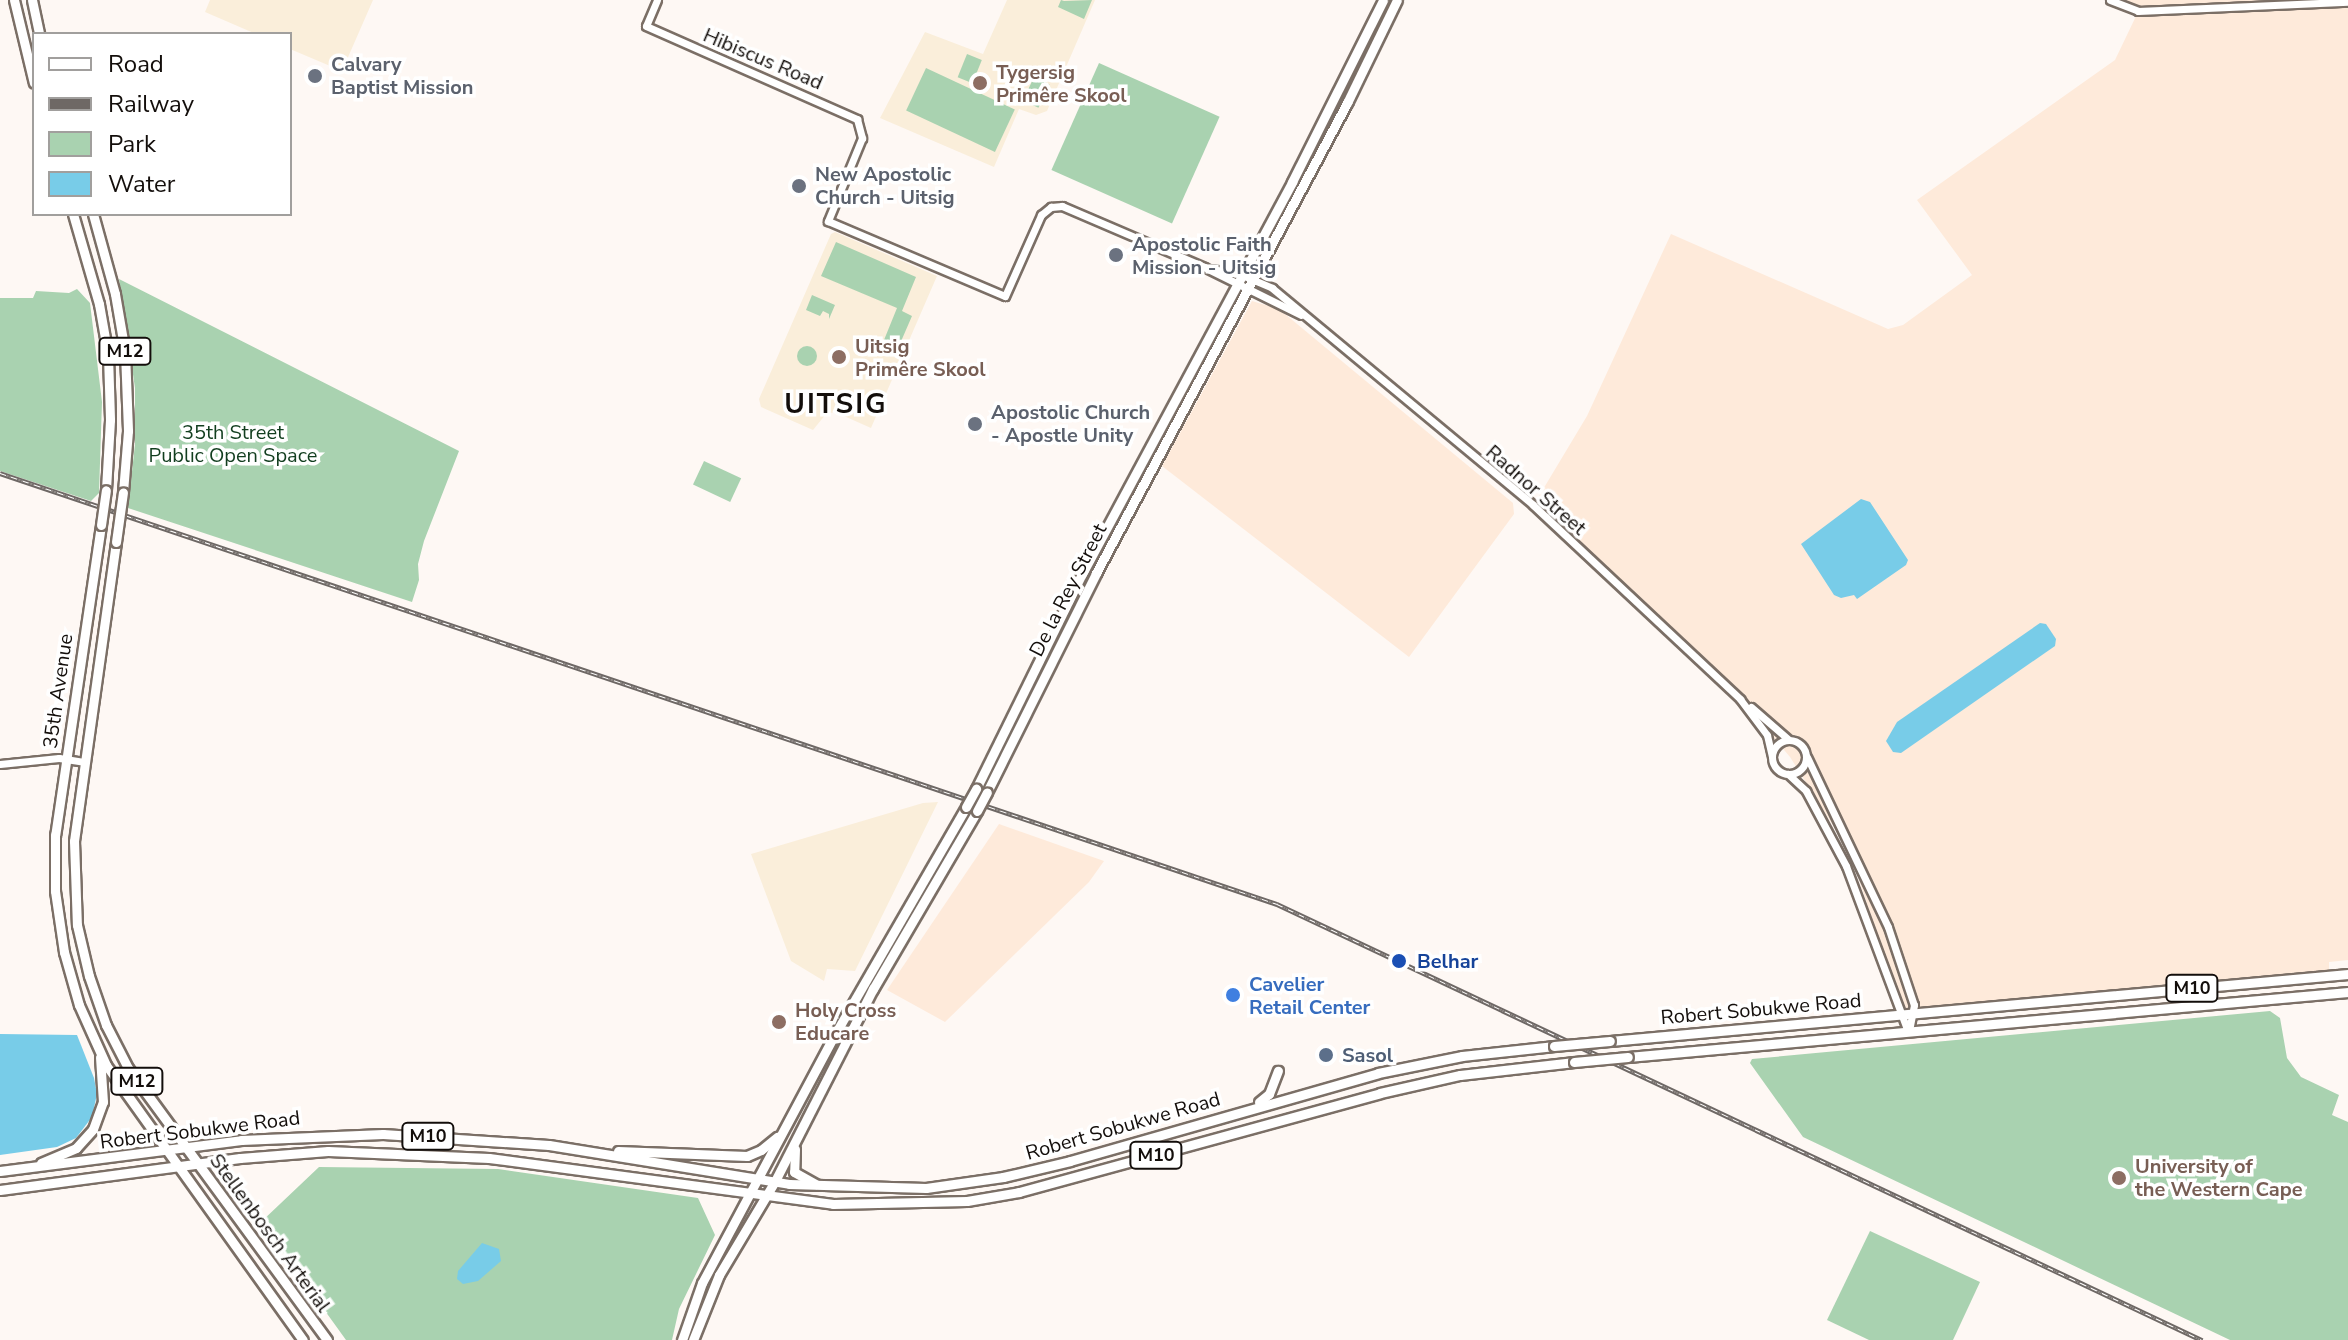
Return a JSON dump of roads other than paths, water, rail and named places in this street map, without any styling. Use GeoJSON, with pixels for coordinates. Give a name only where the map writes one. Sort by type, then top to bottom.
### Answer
{"type":"FeatureCollection","features":[{"type":"Feature","properties":{"kind":"main road"},"geometry":{"type":"LineString","coordinates":[[14,0],[32,75]]}},
{"type":"Feature","properties":{"kind":"main road"},"geometry":{"type":"LineString","coordinates":[[32,0],[39,32]]}},
{"type":"Feature","properties":{"kind":"main road","name":"De la Rey Street"},"geometry":{"type":"LineString","coordinates":[[693,1340],[711,1290],[775,1181],[873,989],[987,792],[1245,282],[1383,0]]}},
{"type":"Feature","properties":{"kind":"main road","name":"De la Rey Street"},"geometry":{"type":"LineString","coordinates":[[682,1340],[702,1283],[976,789],[1094,551],[1245,282],[1397,0]]}},
{"type":"Feature","properties":{"kind":"main road","name":"35th Avenue"},"geometry":{"type":"LineString","coordinates":[[74,216],[99,304],[108,355],[110,442],[106,490],[55,835],[58,922],[79,1005],[99,1052],[167,1150]]}},
{"type":"Feature","properties":{"kind":"main road","name":"35th Avenue"},"geometry":{"type":"LineString","coordinates":[[94,216],[115,294],[125,352],[128,431],[123,492],[84,762],[73,864],[77,925],[99,1009],[122,1059],[185,1147]]}},
{"type":"Feature","properties":{"kind":"main road","name":"Robert Sobukwe Road"},"geometry":{"type":"LineString","coordinates":[[0,1171],[266,1138],[354,1134],[436,1136],[572,1148],[826,1188],[926,1188],[967,1184],[1070,1161],[1246,1109],[1416,1065],[1554,1046],[2348,974]]}},
{"type":"Feature","properties":{"kind":"main road","name":"Robert Sobukwe Road"},"geometry":{"type":"LineString","coordinates":[[0,1190],[309,1152],[489,1158],[833,1204],[925,1203],[1005,1195],[1380,1093],[1472,1073],[2348,992]]}},
{"type":"Feature","properties":{"kind":"main road"},"geometry":{"type":"LineString","coordinates":[[31,1167],[76,1148],[93,1129],[104,1094],[99,1052]]}},
{"type":"Feature","properties":{"kind":"main road"},"geometry":{"type":"LineString","coordinates":[[1246,1109],[1266,1097],[1278,1071]]}},
{"type":"Feature","properties":{"kind":"main road"},"geometry":{"type":"LineString","coordinates":[[572,1148],[747,1156],[761,1150],[783,1133]]}},
{"type":"Feature","properties":{"kind":"main road"},"geometry":{"type":"LineString","coordinates":[[796,1138],[794,1172],[826,1188]]}},
{"type":"Feature","properties":{"kind":"main road","name":"Stellenbosch Arterial"},"geometry":{"type":"LineString","coordinates":[[185,1147],[327,1340]]}},
{"type":"Feature","properties":{"kind":"main road","name":"Stellenbosch Arterial"},"geometry":{"type":"LineString","coordinates":[[167,1150],[303,1340]]}},
{"type":"Feature","properties":{"kind":"street","name":"Hibiscus Road"},"geometry":{"type":"LineString","coordinates":[[657,0],[646,26],[851,115],[862,128],[862,138],[828,221],[1005,296]]}},
{"type":"Feature","properties":{"kind":"street"},"geometry":{"type":"LineString","coordinates":[[2110,0],[2138,11],[2348,2]]}},
{"type":"Feature","properties":{"kind":"street","name":"Radnor Street"},"geometry":{"type":"LineString","coordinates":[[1005,296],[1041,215],[1055,206],[1204,267],[1272,288],[1533,505],[1740,699],[1788,739]]}},
{"type":"Feature","properties":{"kind":"street","name":"Radnor Street"},"geometry":{"type":"LineString","coordinates":[[1740,699],[1767,735],[1772,756]]}},
{"type":"Feature","properties":{"kind":"street"},"geometry":{"type":"LineString","coordinates":[[1788,739],[1801,744],[1888,927],[1914,1013],[1908,1032],[1898,1015],[1846,866],[1827,827],[1806,791],[1788,774],[1776,769],[1772,756],[1777,745],[1788,739]]}},
{"type":"Feature","properties":{"kind":"street"},"geometry":{"type":"LineString","coordinates":[[1788,774],[1801,770],[1807,757]]}},
{"type":"Feature","properties":{"kind":"street"},"geometry":{"type":"LineString","coordinates":[[0,764],[67,759],[84,762]]}},
{"type":"Feature","properties":{"kind":"street"},"geometry":{"type":"LineString","coordinates":[[1870,933],[1888,927]]}},
{"type":"Feature","properties":{"kind":"water"},"geometry":{"type":"Polygon","coordinates":[[[1861,499],[1870,502],[1908,560],[1906,565],[1857,599],[1854,595],[1841,598],[1834,595],[1801,544],[1861,499]]]}},
{"type":"Feature","properties":{"kind":"water"},"geometry":{"type":"Polygon","coordinates":[[[2040,623],[2046,624],[2056,639],[2055,646],[1901,753],[1893,752],[1886,741],[1897,722],[2040,623]]]}},
{"type":"Feature","properties":{"kind":"water"},"geometry":{"type":"Polygon","coordinates":[[[0,1034],[77,1035],[97,1094],[92,1117],[76,1138],[57,1147],[0,1155],[0,1034]]]}},
{"type":"Feature","properties":{"kind":"water"},"geometry":{"type":"Polygon","coordinates":[[[482,1243],[499,1249],[501,1261],[478,1281],[463,1284],[457,1279],[458,1271],[482,1243]]]}},
{"type":"Feature","properties":{"kind":"railway"},"geometry":{"type":"LineString","coordinates":[[0,473],[1277,904],[2202,1340]]}},
{"type":"Feature","properties":{"kind":"place","name":"Calvary Baptist Mission"},"geometry":{"type":"Point","coordinates":[315,76]}},
{"type":"Feature","properties":{"kind":"place","name":"Tygersig Primêre Skool"},"geometry":{"type":"Point","coordinates":[980,83]}},
{"type":"Feature","properties":{"kind":"place","name":"New Apostolic Church - Uitsig"},"geometry":{"type":"Point","coordinates":[799,186]}},
{"type":"Feature","properties":{"kind":"place","name":"Apostolic Faith Mission - Uitsig"},"geometry":{"type":"Point","coordinates":[1116,255]}},
{"type":"Feature","properties":{"kind":"place","name":"Uitsig Primêre Skool"},"geometry":{"type":"Point","coordinates":[839,357]}},
{"type":"Feature","properties":{"kind":"place","name":"Apostolic Church - Apostle Unity"},"geometry":{"type":"Point","coordinates":[975,424]}},
{"type":"Feature","properties":{"kind":"place","name":"Belhar"},"geometry":{"type":"Point","coordinates":[1399,961]}},
{"type":"Feature","properties":{"kind":"place","name":"Cavelier Retail Center"},"geometry":{"type":"Point","coordinates":[1233,995]}},
{"type":"Feature","properties":{"kind":"place","name":"Holy Cross Educare"},"geometry":{"type":"Point","coordinates":[779,1022]}},
{"type":"Feature","properties":{"kind":"place","name":"Sasol"},"geometry":{"type":"Point","coordinates":[1326,1055]}},
{"type":"Feature","properties":{"kind":"place","name":"University of the Western Cape"},"geometry":{"type":"Point","coordinates":[2119,1178]}},
{"type":"Feature","properties":{"kind":"district","name":"UITSIG"},"geometry":{"type":"Point","coordinates":[836,404]}},
{"type":"Feature","properties":{"kind":"park label","name":"35th Street Public Open Space"},"geometry":{"type":"Point","coordinates":[233,444]}}]}
